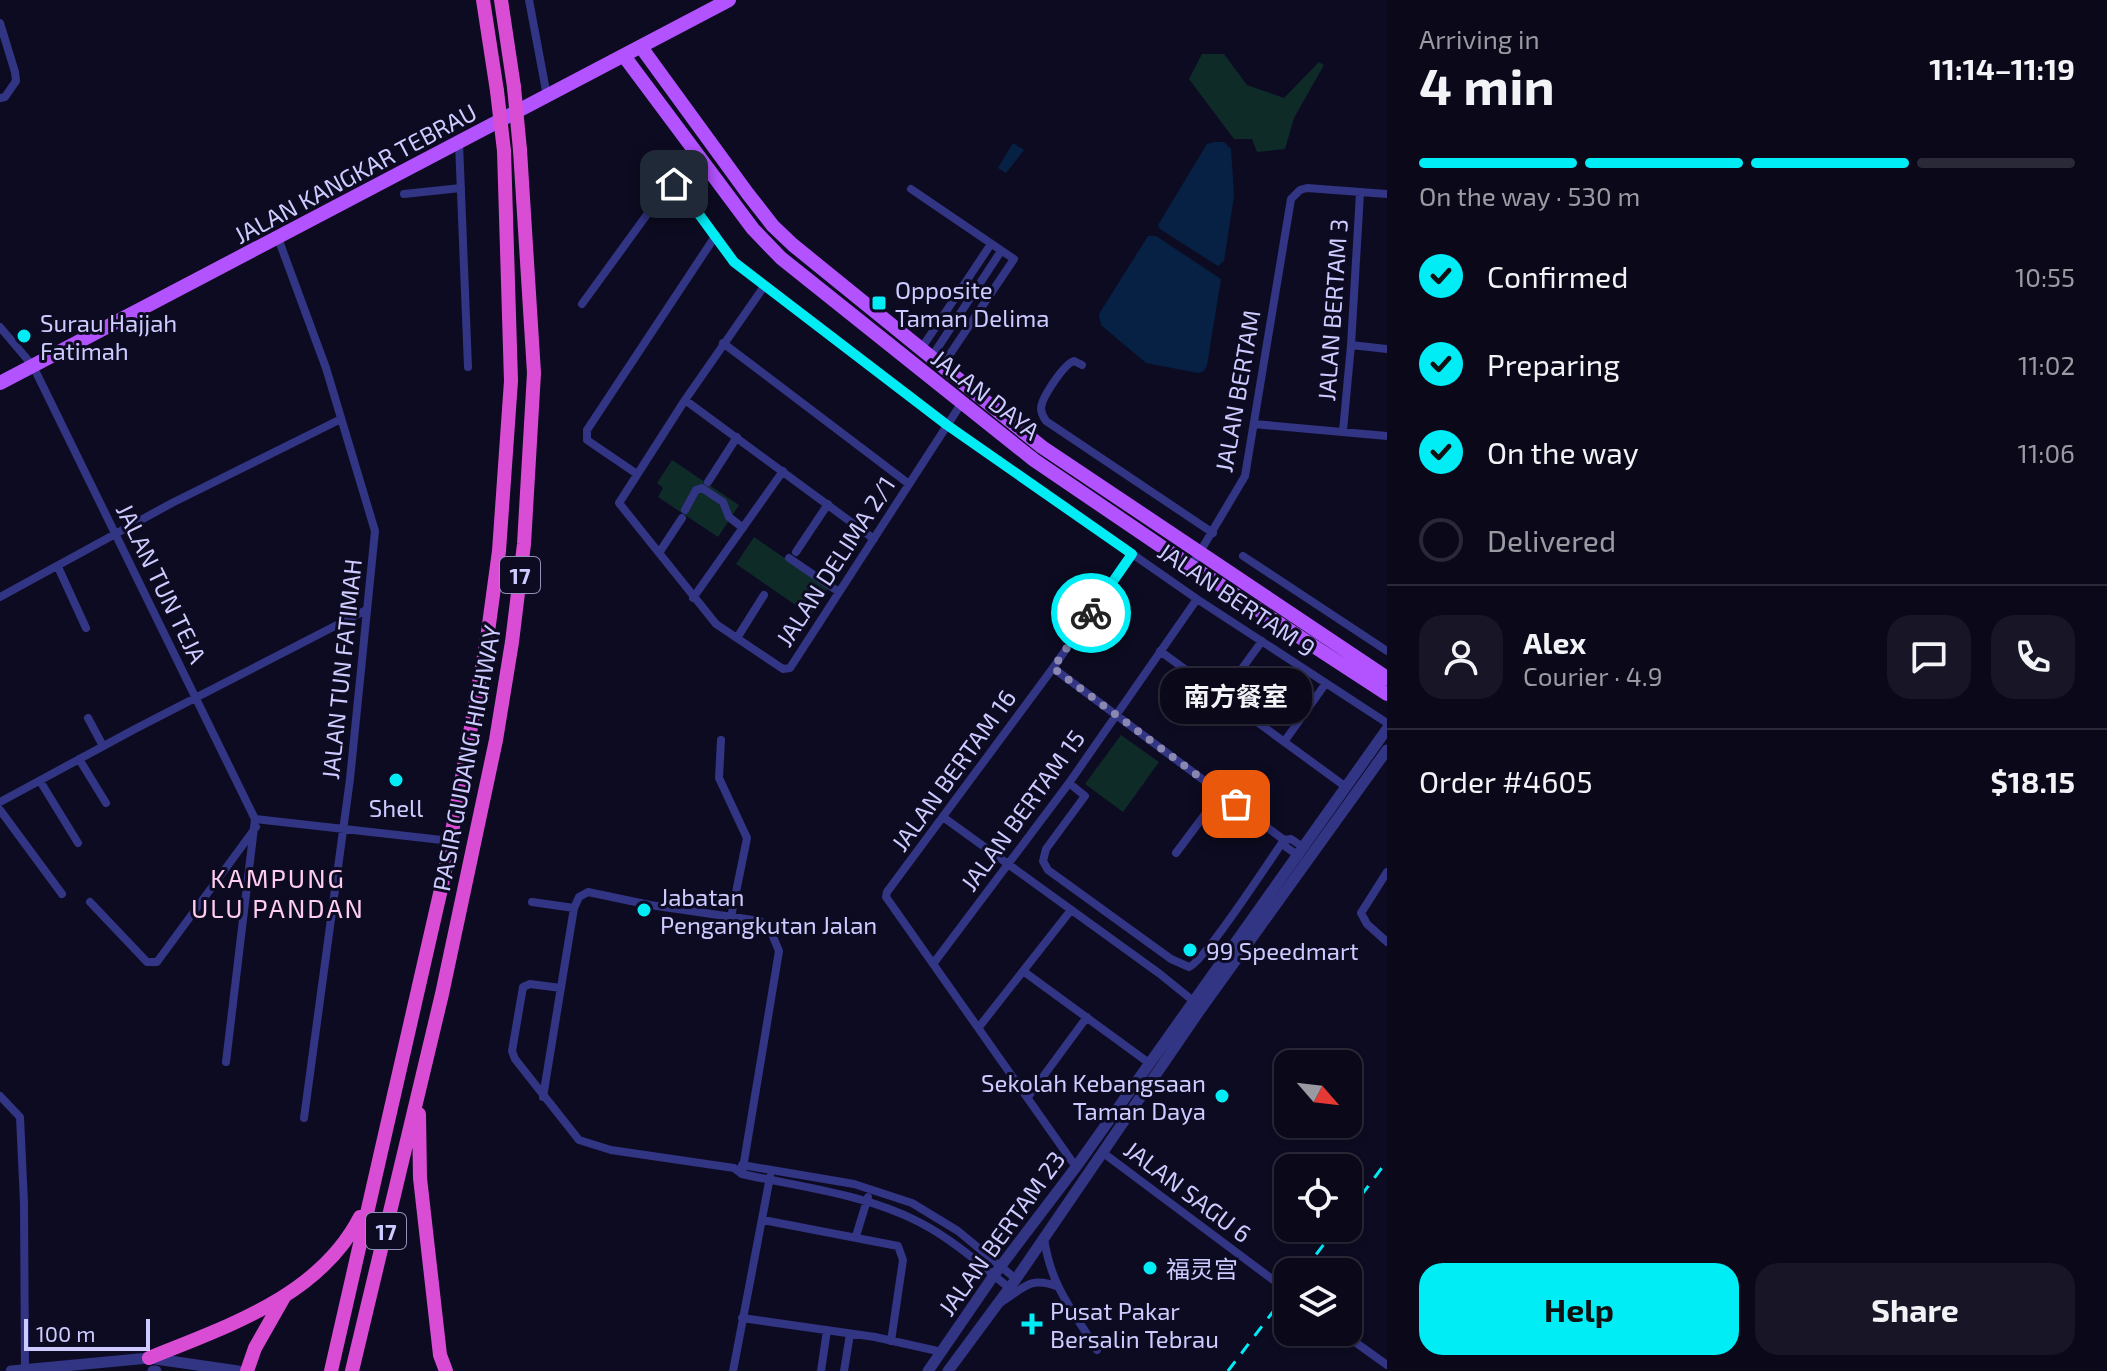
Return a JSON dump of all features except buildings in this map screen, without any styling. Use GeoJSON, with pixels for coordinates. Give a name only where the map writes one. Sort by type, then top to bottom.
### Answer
{"type":"FeatureCollection","features":[{"type":"Feature","properties":{"kind":"highway","name":"PASIR GUDANG HIGHWAY"},"geometry":{"type":"LineString","coordinates":[[331,1371],[451,841],[487,639],[499,551],[511,381],[504,151],[483,0]]}},
{"type":"Feature","properties":{"kind":"highway","name":"PASIR GUDANG HIGHWAY"},"geometry":{"type":"LineString","coordinates":[[352,1371],[420,1091],[496,740],[524,544],[534,373],[520,150],[501,0]]}},
{"type":"Feature","properties":{"kind":"highway"},"geometry":{"type":"LineString","coordinates":[[420,1091],[420,1178],[440,1355],[446,1371]]}},
{"type":"Feature","properties":{"kind":"highway"},"geometry":{"type":"LineString","coordinates":[[153,1367],[285,1296],[327,1263],[349,1239],[370,1199]]}},
{"type":"Feature","properties":{"kind":"highway"},"geometry":{"type":"LineString","coordinates":[[247,1371],[255,1348],[285,1296]]}},
{"type":"Feature","properties":{"kind":"highway"},"geometry":{"type":"LineString","coordinates":[[437,1371],[440,1355]]}},
{"type":"Feature","properties":{"kind":"main road","name":"JALAN KANGKAR TEBRAU"},"geometry":{"type":"LineString","coordinates":[[0,383],[729,0]]}},
{"type":"Feature","properties":{"kind":"main road"},"geometry":{"type":"LineString","coordinates":[[656,69],[657,47],[667,33]]}},
{"type":"Feature","properties":{"kind":"main road","name":"JALAN DAYA"},"geometry":{"type":"LineString","coordinates":[[641,47],[748,194],[773,226],[793,245],[1042,447],[1195,561],[1387,694]]}},
{"type":"Feature","properties":{"kind":"main road","name":"JALAN DAYA"},"geometry":{"type":"LineString","coordinates":[[624,56],[753,229],[781,258],[1034,460],[1387,678]]}},
{"type":"Feature","properties":{"kind":"main road"},"geometry":{"type":"LineString","coordinates":[[590,74],[615,70],[640,78]]}},
{"type":"Feature","properties":{"kind":"main road"},"geometry":{"type":"LineString","coordinates":[[728,195],[709,165],[711,158],[715,158],[748,194]]}},
{"type":"Feature","properties":{"kind":"street"},"geometry":{"type":"LineString","coordinates":[[529,0],[547,97]]}},
{"type":"Feature","properties":{"kind":"street"},"geometry":{"type":"LineString","coordinates":[[0,23],[16,81],[5,97],[0,98]]}},
{"type":"Feature","properties":{"kind":"street"},"geometry":{"type":"LineString","coordinates":[[459,143],[468,367]]}},
{"type":"Feature","properties":{"kind":"street","name":"JALAN BERTAM 9"},"geometry":{"type":"LineString","coordinates":[[582,304],[659,198],[671,185],[677,185],[734,262],[947,425],[1197,599],[1387,723]]}},
{"type":"Feature","properties":{"kind":"street"},"geometry":{"type":"LineString","coordinates":[[404,194],[461,188]]}},
{"type":"Feature","properties":{"kind":"street"},"geometry":{"type":"LineString","coordinates":[[911,189],[1014,259],[931,358]]}},
{"type":"Feature","properties":{"kind":"street","name":"JALAN BERTAM"},"geometry":{"type":"LineString","coordinates":[[1195,561],[1244,480],[1287,209],[1294,193],[1300,190],[1360,193]]}},
{"type":"Feature","properties":{"kind":"street"},"geometry":{"type":"LineString","coordinates":[[1360,193],[1387,194]]}},
{"type":"Feature","properties":{"kind":"street","name":"JALAN BERTAM 3"},"geometry":{"type":"LineString","coordinates":[[1343,431],[1360,193]]}},
{"type":"Feature","properties":{"kind":"street"},"geometry":{"type":"LineString","coordinates":[[716,235],[587,430],[587,440],[637,474],[765,285]]}},
{"type":"Feature","properties":{"kind":"street","name":"JALAN TUN FATIMAH"},"geometry":{"type":"LineString","coordinates":[[278,238],[326,368],[375,531],[343,829],[304,1118]]}},
{"type":"Feature","properties":{"kind":"street"},"geometry":{"type":"LineString","coordinates":[[931,358],[991,244]]}},
{"type":"Feature","properties":{"kind":"street"},"geometry":{"type":"LineString","coordinates":[[931,358],[1001,251]]}},
{"type":"Feature","properties":{"kind":"street","name":"JALAN TUN TEJA"},"geometry":{"type":"LineString","coordinates":[[0,327],[33,366],[256,823]]}},
{"type":"Feature","properties":{"kind":"street"},"geometry":{"type":"LineString","coordinates":[[723,343],[909,484]]}},
{"type":"Feature","properties":{"kind":"street"},"geometry":{"type":"LineString","coordinates":[[1351,345],[1387,349]]}},
{"type":"Feature","properties":{"kind":"street"},"geometry":{"type":"LineString","coordinates":[[1082,365],[1074,361],[1066,365],[1043,400],[1042,412],[1046,421],[1213,533]]}},
{"type":"Feature","properties":{"kind":"street"},"geometry":{"type":"LineString","coordinates":[[685,400],[874,539]]}},
{"type":"Feature","properties":{"kind":"street","name":"JALAN DELIMA 2/1"},"geometry":{"type":"LineString","coordinates":[[637,474],[619,503],[716,624],[787,670],[961,404]]}},
{"type":"Feature","properties":{"kind":"street"},"geometry":{"type":"LineString","coordinates":[[0,597],[115,534],[341,419]]}},
{"type":"Feature","properties":{"kind":"street"},"geometry":{"type":"LineString","coordinates":[[1254,424],[1387,436]]}},
{"type":"Feature","properties":{"kind":"street"},"geometry":{"type":"LineString","coordinates":[[708,482],[737,437]]}},
{"type":"Feature","properties":{"kind":"street"},"geometry":{"type":"LineString","coordinates":[[693,598],[783,471]]}},
{"type":"Feature","properties":{"kind":"street"},"geometry":{"type":"LineString","coordinates":[[659,553],[696,490],[702,488],[723,502],[729,517],[743,528]]}},
{"type":"Feature","properties":{"kind":"street"},"geometry":{"type":"LineString","coordinates":[[828,504],[793,555],[839,592]]}},
{"type":"Feature","properties":{"kind":"street","name":"JALAN BERTAM 16"},"geometry":{"type":"LineString","coordinates":[[1076,1167],[886,897],[1132,554]]}},
{"type":"Feature","properties":{"kind":"street"},"geometry":{"type":"LineString","coordinates":[[1243,556],[1387,651]]}},
{"type":"Feature","properties":{"kind":"street"},"geometry":{"type":"LineString","coordinates":[[58,567],[86,628]]}},
{"type":"Feature","properties":{"kind":"street"},"geometry":{"type":"LineString","coordinates":[[737,638],[764,595]]}},
{"type":"Feature","properties":{"kind":"street","name":"JALAN BERTAM 15"},"geometry":{"type":"LineString","coordinates":[[933,964],[1069,783],[1197,599]]}},
{"type":"Feature","properties":{"kind":"street"},"geometry":{"type":"LineString","coordinates":[[0,802],[366,610]]}},
{"type":"Feature","properties":{"kind":"street"},"geometry":{"type":"LineString","coordinates":[[1222,696],[1262,641]]}},
{"type":"Feature","properties":{"kind":"street"},"geometry":{"type":"LineString","coordinates":[[1160,651],[1346,787]]}},
{"type":"Feature","properties":{"kind":"street"},"geometry":{"type":"LineString","coordinates":[[1053,668],[1284,840],[1286,847],[1302,855]]}},
{"type":"Feature","properties":{"kind":"street"},"geometry":{"type":"LineString","coordinates":[[1284,742],[1326,683]]}},
{"type":"Feature","properties":{"kind":"street"},"geometry":{"type":"LineString","coordinates":[[88,718],[103,746]]}},
{"type":"Feature","properties":{"kind":"street","name":"JALAN BERTAM 23"},"geometry":{"type":"LineString","coordinates":[[948,1371],[1044,1237],[1197,1005],[1387,729]]}},
{"type":"Feature","properties":{"kind":"street"},"geometry":{"type":"LineString","coordinates":[[721,740],[719,778],[747,838],[731,917]]}},
{"type":"Feature","properties":{"kind":"street","name":"JALAN BERTAM 23"},"geometry":{"type":"LineString","coordinates":[[1302,855],[1387,750]]}},
{"type":"Feature","properties":{"kind":"street"},"geometry":{"type":"LineString","coordinates":[[79,759],[106,803]]}},
{"type":"Feature","properties":{"kind":"street"},"geometry":{"type":"LineString","coordinates":[[40,781],[78,843]]}},
{"type":"Feature","properties":{"kind":"street"},"geometry":{"type":"LineString","coordinates":[[1069,783],[1085,796],[1046,849],[1043,861],[1048,870],[1171,959],[1189,967],[1194,965],[1215,937],[1284,840]]}},
{"type":"Feature","properties":{"kind":"street"},"geometry":{"type":"LineString","coordinates":[[1176,853],[1221,793]]}},
{"type":"Feature","properties":{"kind":"street"},"geometry":{"type":"LineString","coordinates":[[0,810],[62,894]]}},
{"type":"Feature","properties":{"kind":"street"},"geometry":{"type":"LineString","coordinates":[[943,817],[1160,974],[1197,1005]]}},
{"type":"Feature","properties":{"kind":"street"},"geometry":{"type":"LineString","coordinates":[[256,823],[451,841]]}},
{"type":"Feature","properties":{"kind":"street"},"geometry":{"type":"LineString","coordinates":[[90,902],[147,962],[157,962],[256,823]]}},
{"type":"Feature","properties":{"kind":"street"},"geometry":{"type":"LineString","coordinates":[[226,1062],[256,823]]}},
{"type":"Feature","properties":{"kind":"street"},"geometry":{"type":"LineString","coordinates":[[1387,872],[1362,908],[1367,924],[1387,942]]}},
{"type":"Feature","properties":{"kind":"street"},"geometry":{"type":"LineString","coordinates":[[543,1097],[574,908],[579,897],[588,892],[650,905],[760,921],[769,927],[779,951],[740,1169]]}},
{"type":"Feature","properties":{"kind":"street"},"geometry":{"type":"LineString","coordinates":[[532,902],[574,908]]}},
{"type":"Feature","properties":{"kind":"street"},"geometry":{"type":"LineString","coordinates":[[979,1027],[1071,910]]}},
{"type":"Feature","properties":{"kind":"street"},"geometry":{"type":"LineString","coordinates":[[1160,974],[1171,959]]}},
{"type":"Feature","properties":{"kind":"street"},"geometry":{"type":"LineString","coordinates":[[1023,971],[1149,1063]]}},
{"type":"Feature","properties":{"kind":"street"},"geometry":{"type":"LineString","coordinates":[[561,988],[527,984],[522,989],[512,1051],[543,1097],[579,1140],[611,1150],[740,1169],[772,1169],[872,1189],[912,1203],[937,1216],[970,1239],[997,1271]]}},
{"type":"Feature","properties":{"kind":"street","name":"JALAN BERTAM 23"},"geometry":{"type":"LineString","coordinates":[[928,1371],[1149,1063],[1197,1005]]}},
{"type":"Feature","properties":{"kind":"street"},"geometry":{"type":"LineString","coordinates":[[1028,1097],[1087,1017]]}},
{"type":"Feature","properties":{"kind":"street"},"geometry":{"type":"LineString","coordinates":[[0,1096],[20,1117],[25,1370]]}},
{"type":"Feature","properties":{"kind":"street","name":"JALAN SAGU 6"},"geometry":{"type":"LineString","coordinates":[[1102,1152],[1274,1280]]}},
{"type":"Feature","properties":{"kind":"street"},"geometry":{"type":"LineString","coordinates":[[740,1169],[770,1180],[866,1201],[906,1216],[930,1228],[1012,1283]]}},
{"type":"Feature","properties":{"kind":"street"},"geometry":{"type":"LineString","coordinates":[[733,1371],[772,1169]]}},
{"type":"Feature","properties":{"kind":"street"},"geometry":{"type":"LineString","coordinates":[[856,1236],[872,1189]]}},
{"type":"Feature","properties":{"kind":"street"},"geometry":{"type":"LineString","coordinates":[[763,1220],[898,1246],[903,1260],[891,1341]]}},
{"type":"Feature","properties":{"kind":"street"},"geometry":{"type":"LineString","coordinates":[[1044,1237],[1049,1268],[1056,1286],[1097,1350]]}},
{"type":"Feature","properties":{"kind":"street"},"geometry":{"type":"LineString","coordinates":[[996,1306],[1032,1282],[1040,1280],[1056,1286]]}},
{"type":"Feature","properties":{"kind":"street"},"geometry":{"type":"LineString","coordinates":[[742,1318],[827,1330],[942,1352]]}},
{"type":"Feature","properties":{"kind":"street"},"geometry":{"type":"LineString","coordinates":[[821,1371],[827,1330]]}},
{"type":"Feature","properties":{"kind":"street"},"geometry":{"type":"LineString","coordinates":[[844,1371],[850,1334]]}},
{"type":"Feature","properties":{"kind":"street"},"geometry":{"type":"LineString","coordinates":[[1361,1346],[1387,1365]]}},
{"type":"Feature","properties":{"kind":"street"},"geometry":{"type":"LineString","coordinates":[[11,1371],[51,1370],[67,1365],[238,1371]]}},
{"type":"Feature","properties":{"kind":"green space"},"geometry":{"type":"Polygon","coordinates":[[[1202,54],[1224,54],[1247,85],[1284,98],[1319,62],[1324,65],[1294,118],[1285,149],[1257,152],[1252,139],[1234,139],[1189,79],[1202,54]]]}},
{"type":"Feature","properties":{"kind":"green space"},"geometry":{"type":"Polygon","coordinates":[[[672,460],[739,505],[718,537],[658,497],[663,488],[657,483],[672,460]]]}},
{"type":"Feature","properties":{"kind":"green space"},"geometry":{"type":"Polygon","coordinates":[[[754,537],[828,588],[810,615],[736,564],[754,537]]]}},
{"type":"Feature","properties":{"kind":"green space"},"geometry":{"type":"Polygon","coordinates":[[[1121,735],[1159,762],[1123,812],[1085,784],[1121,735]]]}},
{"type":"Feature","properties":{"kind":"water"},"geometry":{"type":"Polygon","coordinates":[[[1224,142],[1231,149],[1234,196],[1224,261],[1218,266],[1158,225],[1207,144],[1224,142]]]}},
{"type":"Feature","properties":{"kind":"water"},"geometry":{"type":"Polygon","coordinates":[[[1013,143],[1024,150],[1006,173],[998,168],[1013,143]]]}},
{"type":"Feature","properties":{"kind":"water"},"geometry":{"type":"Polygon","coordinates":[[[1148,236],[1156,236],[1221,279],[1204,371],[1198,373],[1146,363],[1101,325],[1099,314],[1148,236]]]}},
{"type":"Feature","properties":{"kind":"railway"},"geometry":{"type":"LineString","coordinates":[[1362,1194],[1387,1161]]}},
{"type":"Feature","properties":{"kind":"railway"},"geometry":{"type":"LineString","coordinates":[[1314,1258],[1326,1242]]}},
{"type":"Feature","properties":{"kind":"railway"},"geometry":{"type":"LineString","coordinates":[[1228,1371],[1274,1310]]}},
{"type":"Feature","properties":{"kind":"way so far"},"geometry":{"type":"LineString","coordinates":[[1091,613],[1053,668],[1236,804]]}},
{"type":"Feature","properties":{"kind":"place","name":"Opposite Taman Delima"},"geometry":{"type":"Point","coordinates":[879,303]}},
{"type":"Feature","properties":{"kind":"place","name":"Surau Hajjah Fatimah"},"geometry":{"type":"Point","coordinates":[24,336]}},
{"type":"Feature","properties":{"kind":"place","name":"Shell"},"geometry":{"type":"Point","coordinates":[396,780]}},
{"type":"Feature","properties":{"kind":"place","name":"南方餐室"},"geometry":{"type":"Point","coordinates":[1236,804]}},
{"type":"Feature","properties":{"kind":"place","name":"Jabatan Pengangkutan Jalan"},"geometry":{"type":"Point","coordinates":[644,910]}},
{"type":"Feature","properties":{"kind":"place","name":"99 Speedmart"},"geometry":{"type":"Point","coordinates":[1190,950]}},
{"type":"Feature","properties":{"kind":"place","name":"Sekolah Kebangsaan Taman Daya"},"geometry":{"type":"Point","coordinates":[1222,1096]}},
{"type":"Feature","properties":{"kind":"place","name":"福灵宫"},"geometry":{"type":"Point","coordinates":[1150,1268]}},
{"type":"Feature","properties":{"kind":"place","name":"Pusat Pakar Bersalin Tebrau"},"geometry":{"type":"Point","coordinates":[1032,1324]}},
{"type":"Feature","properties":{"kind":"district","name":"KAMPUNG ULU PANDAN"},"geometry":{"type":"Point","coordinates":[278,892]}},
{"type":"Feature","properties":{"kind":"route"},"geometry":{"type":"LineString","coordinates":[[674,184],[734,262],[947,425],[1132,554],[1091,613]]}}]}
